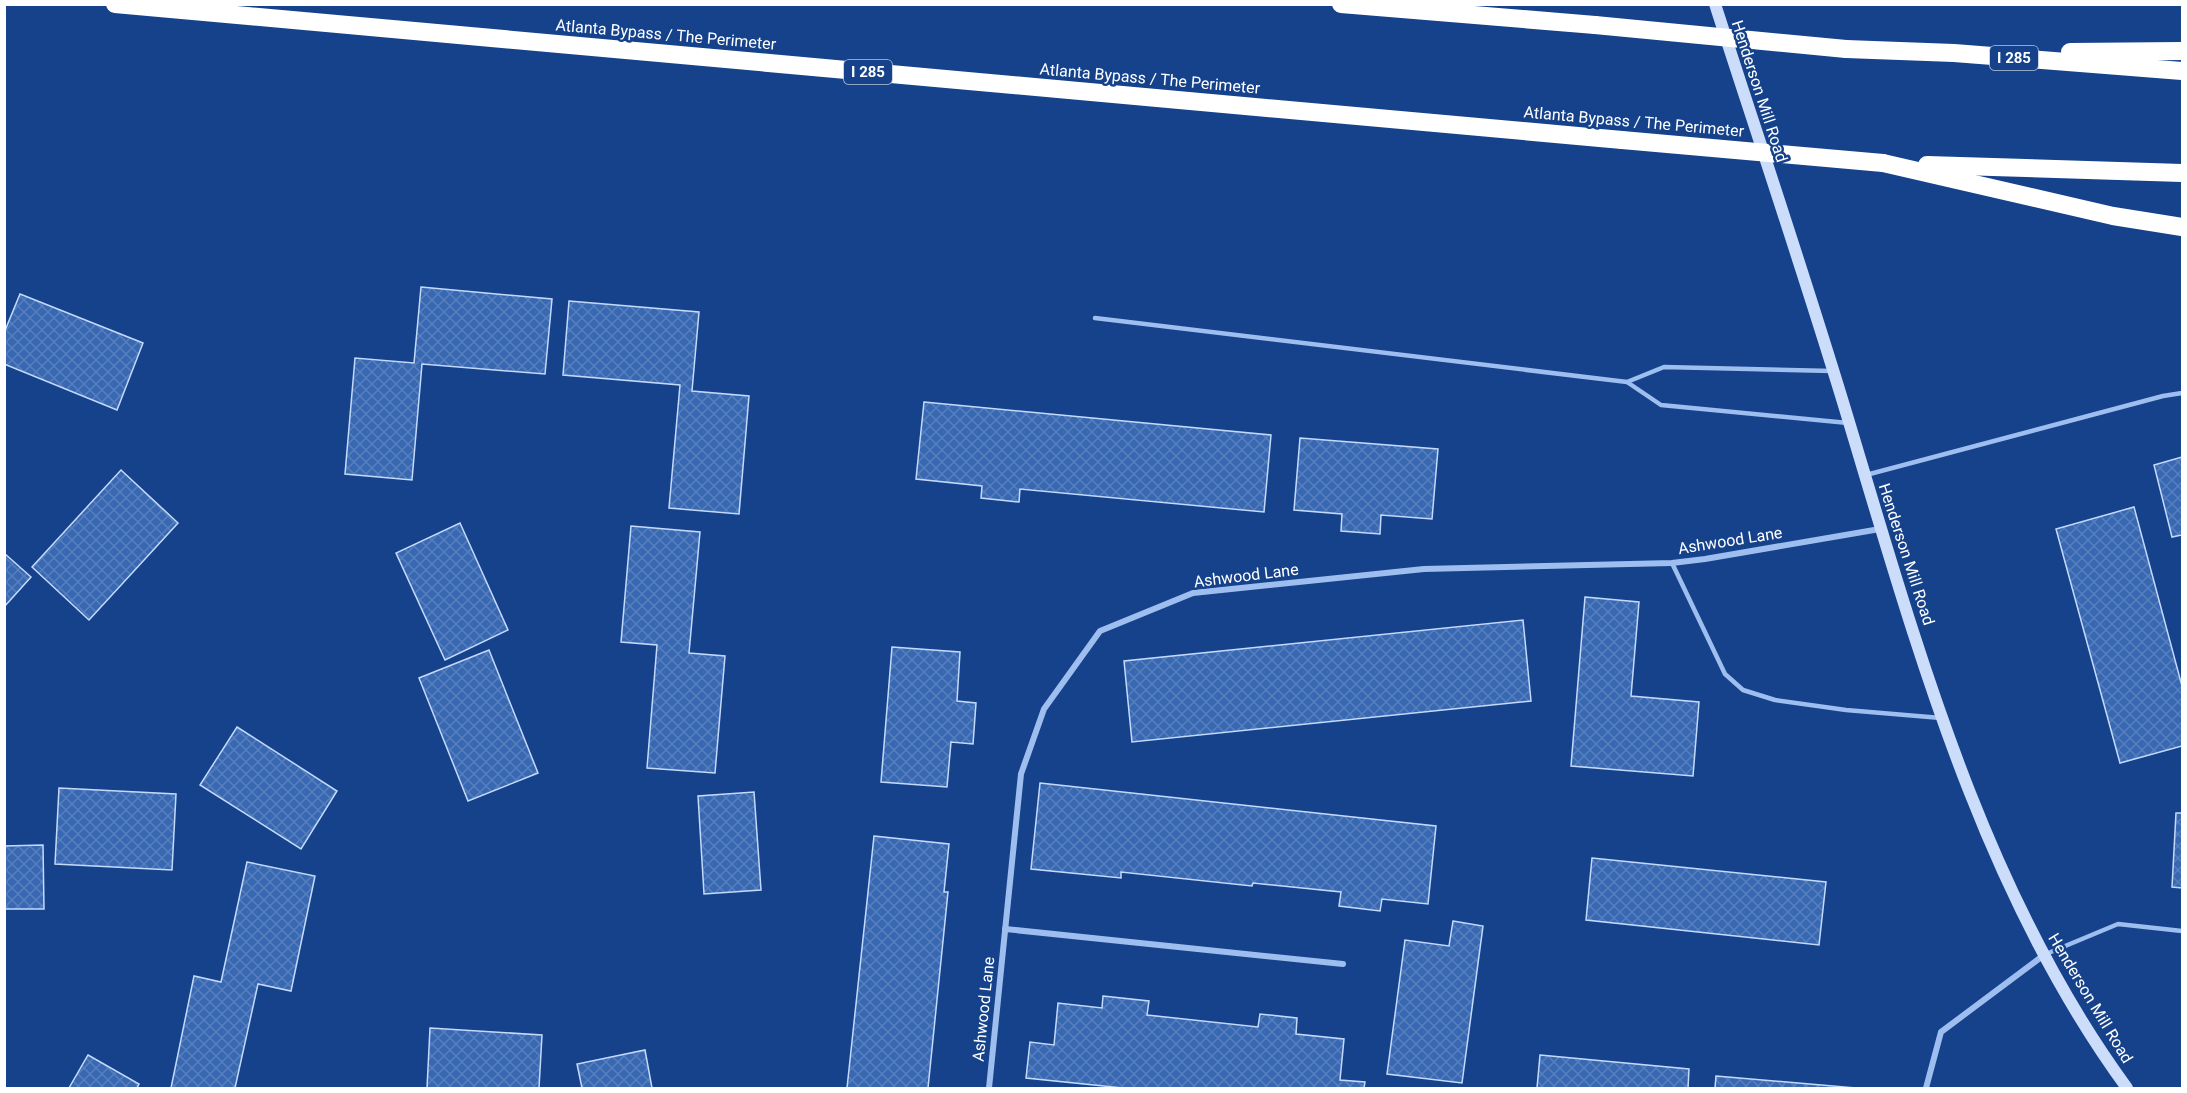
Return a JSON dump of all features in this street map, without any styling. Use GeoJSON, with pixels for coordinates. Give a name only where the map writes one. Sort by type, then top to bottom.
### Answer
{"type":"FeatureCollection","features":[{"type":"Feature","properties":{"kind":"highway","name":"Atlanta Bypass / The Perimeter"},"geometry":{"type":"LineString","coordinates":[[115,4],[1883,163],[2182,173]]}},
{"type":"Feature","properties":{"kind":"highway","name":"I 285"},"geometry":{"type":"LineString","coordinates":[[1341,4],[1846,49],[1954,53],[2182,71]]}},
{"type":"Feature","properties":{"kind":"highway"},"geometry":{"type":"LineString","coordinates":[[1954,53],[2182,51]]}},
{"type":"Feature","properties":{"kind":"highway"},"geometry":{"type":"LineString","coordinates":[[1883,163],[2113,216],[2182,227]]}},
{"type":"Feature","properties":{"kind":"street","name":"Henderson Mill Road"},"geometry":{"type":"LineString","coordinates":[[1715,4],[1833,371],[1881,529],[1943,718],[1988,838],[2044,955],[2127,1089]]}},
{"type":"Feature","properties":{"kind":"street","name":"Ashwood Lane"},"geometry":{"type":"LineString","coordinates":[[989,1089],[1021,774],[1044,709],[1100,631],[1192,593],[1424,569],[1672,563],[1705,560],[1881,529]]}},
{"type":"Feature","properties":{"kind":"street"},"geometry":{"type":"LineString","coordinates":[[1005,929],[1343,964]]}},
{"type":"Feature","properties":{"kind":"street"},"geometry":{"type":"LineString","coordinates":[[1926,1089],[1941,1032],[2044,955]]}},
{"type":"Feature","properties":{"kind":"lane"},"geometry":{"type":"LineString","coordinates":[[1095,318],[1627,382],[1661,405],[1849,423]]}},
{"type":"Feature","properties":{"kind":"lane"},"geometry":{"type":"LineString","coordinates":[[1627,382],[1664,367],[1833,371]]}},
{"type":"Feature","properties":{"kind":"lane"},"geometry":{"type":"LineString","coordinates":[[1865,475],[2163,396],[2182,393]]}},
{"type":"Feature","properties":{"kind":"lane"},"geometry":{"type":"LineString","coordinates":[[1672,563],[1725,674],[1743,690],[1775,700],[1845,710],[1943,718]]}},
{"type":"Feature","properties":{"kind":"lane"},"geometry":{"type":"LineString","coordinates":[[2044,955],[2118,924],[2182,931]]}},
{"type":"Feature","properties":{"kind":"building"},"geometry":{"type":"Polygon","coordinates":[[[421,287],[552,299],[545,374],[422,364],[412,480],[345,474],[355,358],[414,363],[421,287]]]}},
{"type":"Feature","properties":{"kind":"building"},"geometry":{"type":"Polygon","coordinates":[[[20,294],[143,343],[117,410],[4,364],[4,333],[20,294]]]}},
{"type":"Feature","properties":{"kind":"building"},"geometry":{"type":"Polygon","coordinates":[[[569,301],[699,312],[692,391],[749,396],[739,514],[669,508],[680,385],[563,375],[569,301]]]}},
{"type":"Feature","properties":{"kind":"building"},"geometry":{"type":"Polygon","coordinates":[[[924,402],[1271,435],[1264,512],[1020,489],[1019,502],[981,498],[982,486],[916,479],[924,402]]]}},
{"type":"Feature","properties":{"kind":"building"},"geometry":{"type":"Polygon","coordinates":[[[1300,438],[1438,449],[1432,519],[1381,515],[1380,534],[1341,531],[1342,514],[1294,510],[1300,438]]]}},
{"type":"Feature","properties":{"kind":"building"},"geometry":{"type":"Polygon","coordinates":[[[2182,457],[2182,535],[2172,537],[2154,465],[2182,457]]]}},
{"type":"Feature","properties":{"kind":"building"},"geometry":{"type":"Polygon","coordinates":[[[121,470],[178,523],[89,620],[32,567],[121,470]]]}},
{"type":"Feature","properties":{"kind":"building"},"geometry":{"type":"Polygon","coordinates":[[[2134,507],[2182,686],[2182,746],[2120,763],[2056,529],[2134,507]]]}},
{"type":"Feature","properties":{"kind":"building"},"geometry":{"type":"Polygon","coordinates":[[[460,523],[508,630],[445,660],[396,553],[460,523]]]}},
{"type":"Feature","properties":{"kind":"building"},"geometry":{"type":"Polygon","coordinates":[[[631,526],[700,532],[689,653],[725,656],[715,773],[647,768],[657,645],[621,642],[631,526]]]}},
{"type":"Feature","properties":{"kind":"building"},"geometry":{"type":"Polygon","coordinates":[[[4,553],[31,577],[4,607],[4,553]]]}},
{"type":"Feature","properties":{"kind":"building"},"geometry":{"type":"Polygon","coordinates":[[[1585,597],[1639,602],[1631,696],[1699,702],[1693,776],[1571,766],[1585,597]]]}},
{"type":"Feature","properties":{"kind":"building"},"geometry":{"type":"Polygon","coordinates":[[[1523,620],[1531,701],[1132,742],[1124,661],[1523,620]]]}},
{"type":"Feature","properties":{"kind":"building"},"geometry":{"type":"Polygon","coordinates":[[[892,647],[960,652],[957,701],[976,703],[973,744],[951,742],[947,787],[881,782],[892,647]]]}},
{"type":"Feature","properties":{"kind":"building"},"geometry":{"type":"Polygon","coordinates":[[[489,650],[538,773],[468,801],[419,678],[489,650]]]}},
{"type":"Feature","properties":{"kind":"building"},"geometry":{"type":"Polygon","coordinates":[[[237,727],[337,791],[301,849],[200,785],[237,727]]]}},
{"type":"Feature","properties":{"kind":"building"},"geometry":{"type":"Polygon","coordinates":[[[1040,783],[1436,826],[1428,904],[1382,899],[1380,911],[1339,906],[1341,892],[1253,883],[1252,886],[1121,872],[1121,878],[1031,869],[1040,783]]]}},
{"type":"Feature","properties":{"kind":"building"},"geometry":{"type":"Polygon","coordinates":[[[59,788],[176,794],[172,870],[55,864],[59,788]]]}},
{"type":"Feature","properties":{"kind":"building"},"geometry":{"type":"Polygon","coordinates":[[[754,792],[761,890],[704,894],[698,796],[754,792]]]}},
{"type":"Feature","properties":{"kind":"building"},"geometry":{"type":"Polygon","coordinates":[[[2176,813],[2182,813],[2182,888],[2172,887],[2176,813]]]}},
{"type":"Feature","properties":{"kind":"building"},"geometry":{"type":"Polygon","coordinates":[[[874,836],[949,844],[944,892],[948,892],[928,1088],[847,1088],[874,836]]]}},
{"type":"Feature","properties":{"kind":"building"},"geometry":{"type":"Polygon","coordinates":[[[43,845],[44,909],[4,909],[4,846],[43,845]]]}},
{"type":"Feature","properties":{"kind":"building"},"geometry":{"type":"Polygon","coordinates":[[[1592,858],[1826,882],[1819,945],[1586,920],[1592,858]]]}},
{"type":"Feature","properties":{"kind":"building"},"geometry":{"type":"Polygon","coordinates":[[[247,862],[315,876],[291,991],[258,984],[235,1088],[171,1088],[194,976],[221,982],[247,862]]]}},
{"type":"Feature","properties":{"kind":"building"},"geometry":{"type":"Polygon","coordinates":[[[1453,921],[1483,926],[1462,1083],[1387,1074],[1405,940],[1449,946],[1453,921]]]}},
{"type":"Feature","properties":{"kind":"building"},"geometry":{"type":"Polygon","coordinates":[[[1103,996],[1149,1001],[1147,1015],[1258,1027],[1260,1014],[1297,1018],[1296,1034],[1344,1039],[1340,1080],[1365,1082],[1364,1088],[1123,1088],[1026,1078],[1030,1042],[1054,1045],[1058,1003],[1102,1008],[1103,996]]]}},
{"type":"Feature","properties":{"kind":"building"},"geometry":{"type":"Polygon","coordinates":[[[430,1028],[542,1035],[539,1088],[427,1088],[430,1028]]]}},
{"type":"Feature","properties":{"kind":"building"},"geometry":{"type":"Polygon","coordinates":[[[645,1050],[652,1088],[582,1088],[577,1064],[645,1050]]]}},
{"type":"Feature","properties":{"kind":"building"},"geometry":{"type":"Polygon","coordinates":[[[88,1055],[139,1084],[137,1088],[69,1088],[88,1055]]]}},
{"type":"Feature","properties":{"kind":"building"},"geometry":{"type":"Polygon","coordinates":[[[1540,1055],[1689,1069],[1688,1088],[1537,1088],[1540,1055]]]}},
{"type":"Feature","properties":{"kind":"building"},"geometry":{"type":"Polygon","coordinates":[[[1716,1076],[1856,1088],[1715,1088],[1716,1076]]]}}]}
